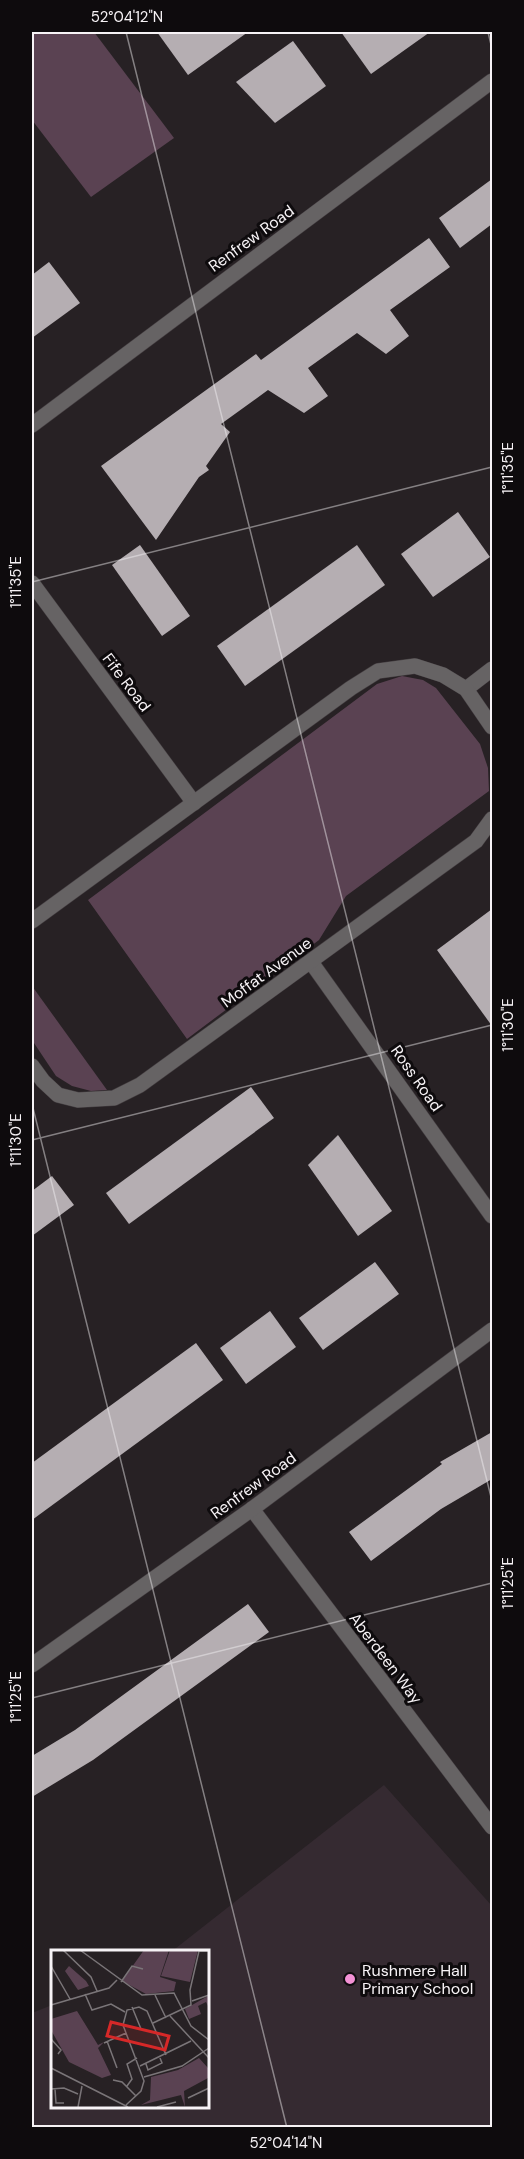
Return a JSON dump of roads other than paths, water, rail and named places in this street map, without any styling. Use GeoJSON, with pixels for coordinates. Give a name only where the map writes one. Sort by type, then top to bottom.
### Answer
{"type":"FeatureCollection","features":[{"type":"Feature","properties":{"kind":"street","name":"Renfrew Road"},"geometry":{"type":"LineString","coordinates":[[32,425],[492,81]]}},
{"type":"Feature","properties":{"kind":"street","name":"Fife Road"},"geometry":{"type":"LineString","coordinates":[[32,583],[194,802]]}},
{"type":"Feature","properties":{"kind":"street"},"geometry":{"type":"LineString","coordinates":[[32,921],[378,671],[415,666],[443,675],[466,689],[492,727]]}},
{"type":"Feature","properties":{"kind":"street"},"geometry":{"type":"LineString","coordinates":[[466,689],[492,669]]}},
{"type":"Feature","properties":{"kind":"street","name":"Moffat Avenue"},"geometry":{"type":"LineString","coordinates":[[32,1066],[37,1085],[58,1095],[78,1100],[114,1098],[140,1085],[476,841],[492,819]]}},
{"type":"Feature","properties":{"kind":"street","name":"Ross Road"},"geometry":{"type":"LineString","coordinates":[[311,962],[492,1216]]}},
{"type":"Feature","properties":{"kind":"street","name":"Renfrew Road"},"geometry":{"type":"LineString","coordinates":[[32,1665],[252,1509],[492,1330]]}},
{"type":"Feature","properties":{"kind":"street","name":"Aberdeen Way"},"geometry":{"type":"LineString","coordinates":[[252,1509],[492,1827]]}},
{"type":"Feature","properties":{"kind":"place","name":"Rushmere Hall Primary School"},"geometry":{"type":"Point","coordinates":[350,1979]}}]}
